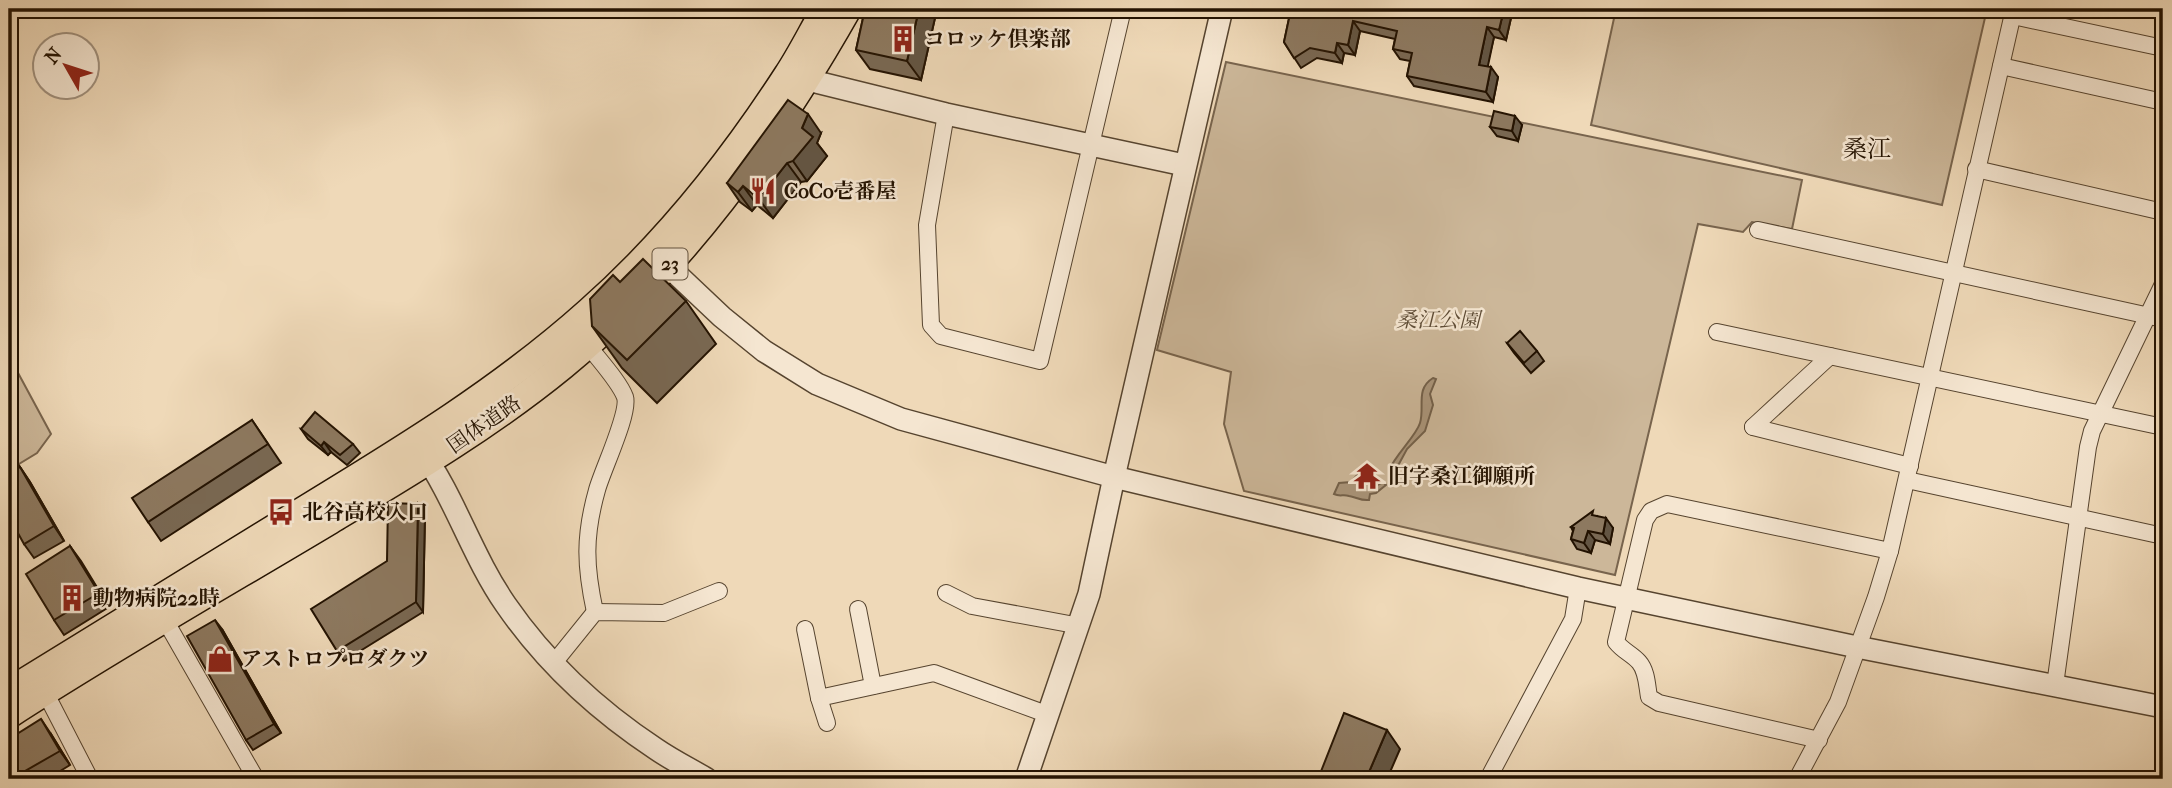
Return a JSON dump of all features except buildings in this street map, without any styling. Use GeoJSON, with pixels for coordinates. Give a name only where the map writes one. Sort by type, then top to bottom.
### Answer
{"type":"FeatureCollection","features":[{"type":"Feature","properties":{"kind":"main road","name":"国体道路"},"geometry":{"type":"LineString","coordinates":[[9,715],[165,620],[422,451],[591,310],[652,250],[731,154],[788,74],[825,9]]}},
{"type":"Feature","properties":{"kind":"main road","name":"国体道路"},"geometry":{"type":"LineString","coordinates":[[9,691],[422,451],[527,394],[587,344],[668,266],[713,214],[808,80],[848,9]]}},
{"type":"Feature","properties":{"kind":"street"},"geometry":{"type":"LineString","coordinates":[[946,114],[927,225],[931,325],[941,336],[1040,360],[1123,9]]}},
{"type":"Feature","properties":{"kind":"street"},"geometry":{"type":"LineString","coordinates":[[1026,779],[1080,626],[1095,570],[1184,166],[1222,9]]}},
{"type":"Feature","properties":{"kind":"street"},"geometry":{"type":"LineString","coordinates":[[1797,779],[1838,702],[1877,597],[1890,551],[2013,12],[2163,48]]}},
{"type":"Feature","properties":{"kind":"street"},"geometry":{"type":"LineString","coordinates":[[2001,65],[2163,103]]}},
{"type":"Feature","properties":{"kind":"street"},"geometry":{"type":"LineString","coordinates":[[808,80],[946,114],[1184,166]]}},
{"type":"Feature","properties":{"kind":"street"},"geometry":{"type":"LineString","coordinates":[[1976,169],[2163,212]]}},
{"type":"Feature","properties":{"kind":"street"},"geometry":{"type":"LineString","coordinates":[[1758,230],[2163,319]]}},
{"type":"Feature","properties":{"kind":"street"},"geometry":{"type":"LineString","coordinates":[[668,266],[764,351],[817,384],[901,419],[1114,477],[1578,588],[1857,647],[2163,707]]}},
{"type":"Feature","properties":{"kind":"street"},"geometry":{"type":"LineString","coordinates":[[2055,685],[2088,447],[2100,413],[2163,284]]}},
{"type":"Feature","properties":{"kind":"street"},"geometry":{"type":"LineString","coordinates":[[1717,332],[2163,427]]}},
{"type":"Feature","properties":{"kind":"street"},"geometry":{"type":"LineString","coordinates":[[587,344],[625,398],[624,412],[597,490],[587,545],[587,575],[595,612]]}},
{"type":"Feature","properties":{"kind":"street"},"geometry":{"type":"LineString","coordinates":[[1830,356],[1754,427],[1908,473],[2163,536]]}},
{"type":"Feature","properties":{"kind":"street"},"geometry":{"type":"LineString","coordinates":[[422,451],[445,487],[476,553],[506,605],[553,664],[591,702],[626,729],[706,779]]}},
{"type":"Feature","properties":{"kind":"street"},"geometry":{"type":"LineString","coordinates":[[1819,740],[1659,703],[1649,697],[1645,671],[1638,660],[1624,652],[1616,642],[1645,520],[1651,511],[1667,504],[1890,551]]}},
{"type":"Feature","properties":{"kind":"street"},"geometry":{"type":"LineString","coordinates":[[1488,779],[1573,620],[1578,588]]}},
{"type":"Feature","properties":{"kind":"street"},"geometry":{"type":"LineString","coordinates":[[595,612],[664,613],[719,591]]}},
{"type":"Feature","properties":{"kind":"street"},"geometry":{"type":"LineString","coordinates":[[946,593],[972,607],[1080,626]]}},
{"type":"Feature","properties":{"kind":"street"},"geometry":{"type":"LineString","coordinates":[[858,609],[873,686]]}},
{"type":"Feature","properties":{"kind":"street"},"geometry":{"type":"LineString","coordinates":[[553,664],[595,612]]}},
{"type":"Feature","properties":{"kind":"street"},"geometry":{"type":"LineString","coordinates":[[165,620],[256,779]]}},
{"type":"Feature","properties":{"kind":"street"},"geometry":{"type":"LineString","coordinates":[[805,629],[827,723]]}},
{"type":"Feature","properties":{"kind":"street"},"geometry":{"type":"LineString","coordinates":[[819,698],[934,673],[1049,715]]}},
{"type":"Feature","properties":{"kind":"street"},"geometry":{"type":"LineString","coordinates":[[44,692],[90,779]]}},
{"type":"Feature","properties":{"kind":"green space"},"geometry":{"type":"Polygon","coordinates":[[[1616,9],[1987,9],[1942,205],[1591,125],[1616,9]]]}},
{"type":"Feature","properties":{"kind":"green space","name":"桑江公園"},"geometry":{"type":"Polygon","coordinates":[[[1226,62],[1802,180],[1792,229],[1752,222],[1743,232],[1698,224],[1615,575],[1244,491],[1224,424],[1231,372],[1157,350],[1226,62]]]}},
{"type":"Feature","properties":{"kind":"green space"},"geometry":{"type":"Polygon","coordinates":[[[10,358],[51,434],[37,453],[9,470],[10,358]]]}},
{"type":"Feature","properties":{"kind":"shaded area"},"geometry":{"type":"Polygon","coordinates":[[[1436,379],[1430,394],[1433,405],[1425,431],[1407,449],[1394,473],[1390,472],[1392,464],[1418,428],[1422,393],[1427,382],[1436,379]]]}},
{"type":"Feature","properties":{"kind":"shaded area"},"geometry":{"type":"Polygon","coordinates":[[[1359,473],[1372,488],[1383,482],[1386,485],[1370,494],[1369,500],[1334,494],[1339,483],[1351,482],[1359,473]]]}},
{"type":"Feature","properties":{"kind":"place","name":"コロッケ倶楽部"},"geometry":{"type":"Point","coordinates":[903,39]}},
{"type":"Feature","properties":{"kind":"place","name":"CoCo壱番屋"},"geometry":{"type":"Point","coordinates":[763,191]}},
{"type":"Feature","properties":{"kind":"place","name":"旧字桑江御願所"},"geometry":{"type":"Point","coordinates":[1367,476]}},
{"type":"Feature","properties":{"kind":"place","name":"北谷高校入口"},"geometry":{"type":"Point","coordinates":[281,512]}},
{"type":"Feature","properties":{"kind":"place","name":"動物病院22時"},"geometry":{"type":"Point","coordinates":[72,598]}},
{"type":"Feature","properties":{"kind":"place","name":"アストロプロダクツ"},"geometry":{"type":"Point","coordinates":[220,659]}},
{"type":"Feature","properties":{"kind":"district","name":"桑江"},"geometry":{"type":"Point","coordinates":[1867,149]}}]}
